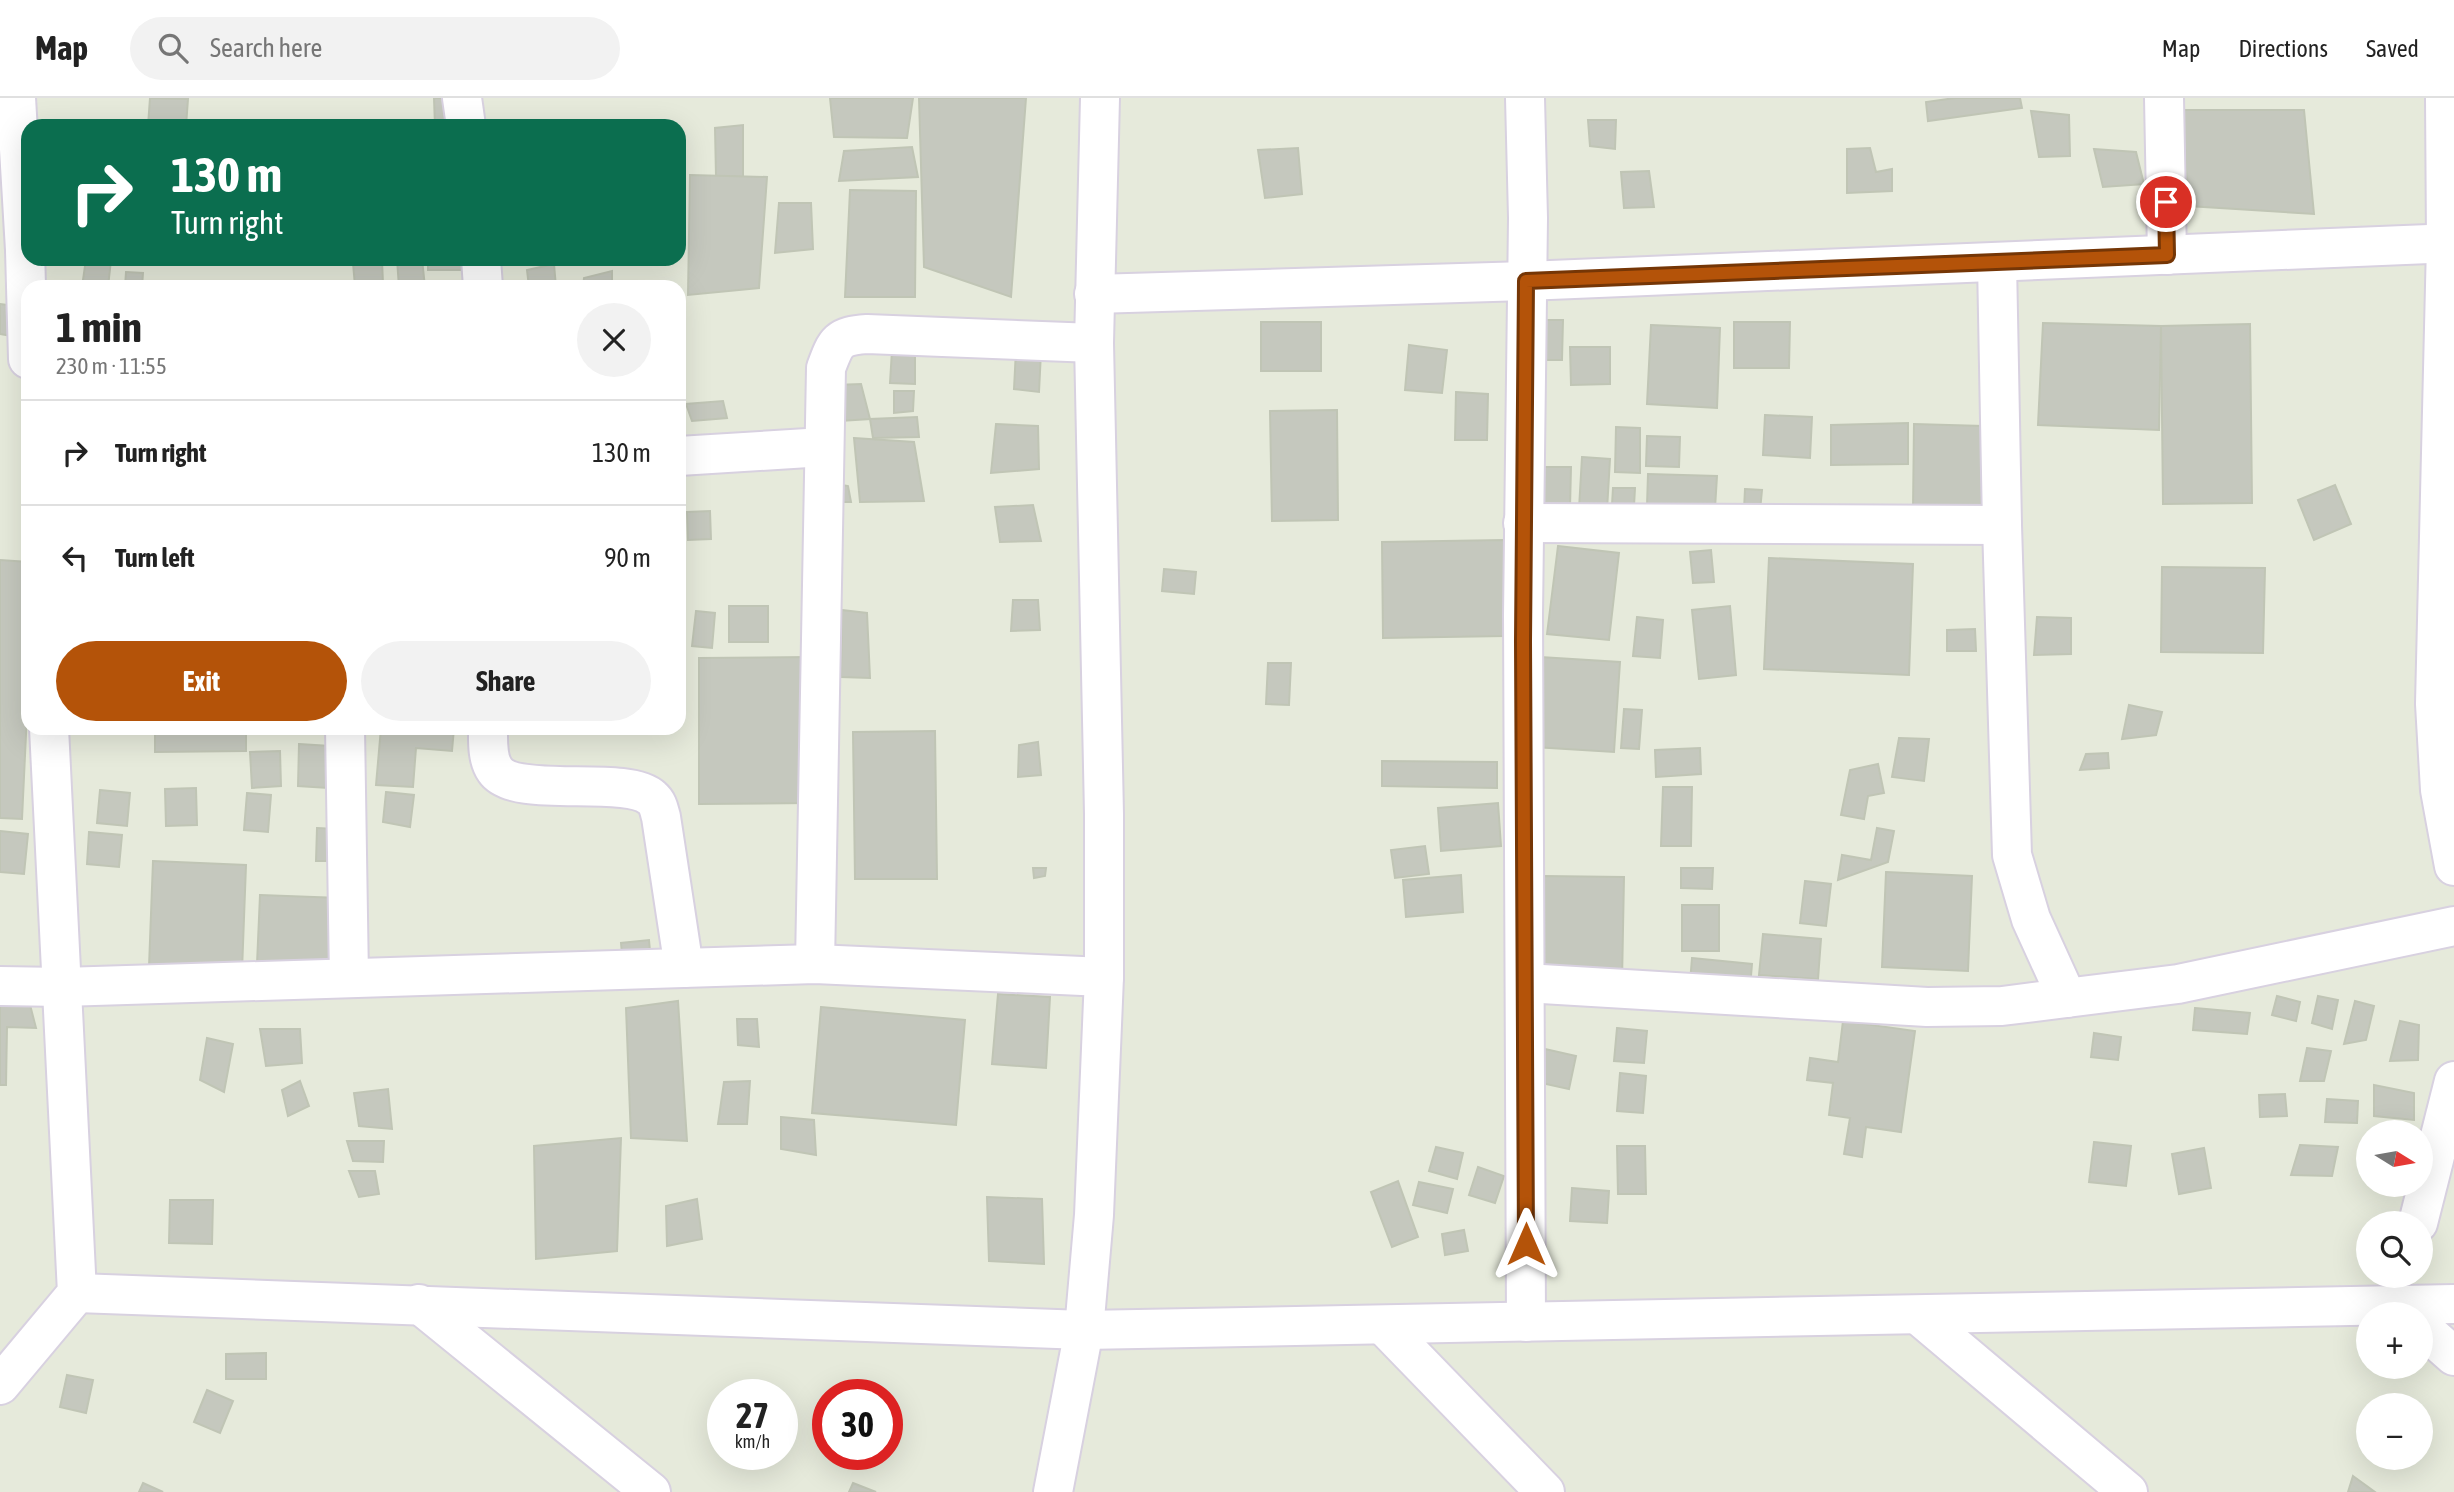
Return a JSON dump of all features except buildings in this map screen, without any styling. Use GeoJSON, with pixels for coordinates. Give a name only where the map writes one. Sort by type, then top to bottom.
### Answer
{"type":"FeatureCollection","features":[{"type":"Feature","properties":{"kind":"street"},"geometry":{"type":"LineString","coordinates":[[16,98],[21,174]]}},
{"type":"Feature","properties":{"kind":"street"},"geometry":{"type":"LineString","coordinates":[[463,98],[465,119]]}},
{"type":"Feature","properties":{"kind":"street"},"geometry":{"type":"LineString","coordinates":[[1054,1492],[1084,1330],[1094,1215],[1104,977],[1094,343],[1100,98]]}},
{"type":"Feature","properties":{"kind":"street"},"geometry":{"type":"LineString","coordinates":[[1525,98],[1528,218],[1523,523],[1526,1322]]}},
{"type":"Feature","properties":{"kind":"street"},"geometry":{"type":"LineString","coordinates":[[2164,98],[2167,255]]}},
{"type":"Feature","properties":{"kind":"street"},"geometry":{"type":"LineString","coordinates":[[2445,98],[2450,243],[2448,443],[2435,704],[2440,790],[2454,866]]}},
{"type":"Feature","properties":{"kind":"street"},"geometry":{"type":"LineString","coordinates":[[1094,294],[1526,281],[2450,243]]}},
{"type":"Feature","properties":{"kind":"street"},"geometry":{"type":"LineString","coordinates":[[1997,262],[2012,855],[2031,919],[2067,998]]}},
{"type":"Feature","properties":{"kind":"street"},"geometry":{"type":"LineString","coordinates":[[18,348],[21,311]]}},
{"type":"Feature","properties":{"kind":"street"},"geometry":{"type":"LineString","coordinates":[[815,964],[826,368],[835,344],[846,336],[867,334],[1094,343]]}},
{"type":"Feature","properties":{"kind":"street"},"geometry":{"type":"LineString","coordinates":[[686,456],[824,447]]}},
{"type":"Feature","properties":{"kind":"street"},"geometry":{"type":"LineString","coordinates":[[1523,523],[2002,525]]}},
{"type":"Feature","properties":{"kind":"street"},"geometry":{"type":"LineString","coordinates":[[0,1385],[77,1293],[49,735]]}},
{"type":"Feature","properties":{"kind":"street"},"geometry":{"type":"LineString","coordinates":[[345,735],[349,978]]}},
{"type":"Feature","properties":{"kind":"street"},"geometry":{"type":"LineString","coordinates":[[489,735],[491,761],[494,769],[503,778],[530,784],[631,789],[653,798],[661,817],[684,968]]}},
{"type":"Feature","properties":{"kind":"street"},"geometry":{"type":"LineString","coordinates":[[1525,983],[1927,1007],[2002,1006],[2178,984],[2454,926]]}},
{"type":"Feature","properties":{"kind":"street"},"geometry":{"type":"LineString","coordinates":[[0,986],[62,987],[815,964],[1104,977]]}},
{"type":"Feature","properties":{"kind":"street"},"geometry":{"type":"LineString","coordinates":[[2421,1211],[2454,1081]]}},
{"type":"Feature","properties":{"kind":"street"},"geometry":{"type":"LineString","coordinates":[[77,1293],[1084,1330],[2356,1306]]}},
{"type":"Feature","properties":{"kind":"street"},"geometry":{"type":"LineString","coordinates":[[419,1304],[651,1492]]}},
{"type":"Feature","properties":{"kind":"street"},"geometry":{"type":"LineString","coordinates":[[2433,1304],[2454,1304]]}},
{"type":"Feature","properties":{"kind":"street"},"geometry":{"type":"LineString","coordinates":[[1918,1315],[2128,1492]]}},
{"type":"Feature","properties":{"kind":"street"},"geometry":{"type":"LineString","coordinates":[[1383,1325],[1545,1492]]}},
{"type":"Feature","properties":{"kind":"street"},"geometry":{"type":"LineString","coordinates":[[2433,1333],[2454,1356]]}},
{"type":"Feature","properties":{"kind":"route"},"geometry":{"type":"LineString","coordinates":[[1526,1244],[1523,641],[1526,281],[2167,255],[2166,202]]}}]}
